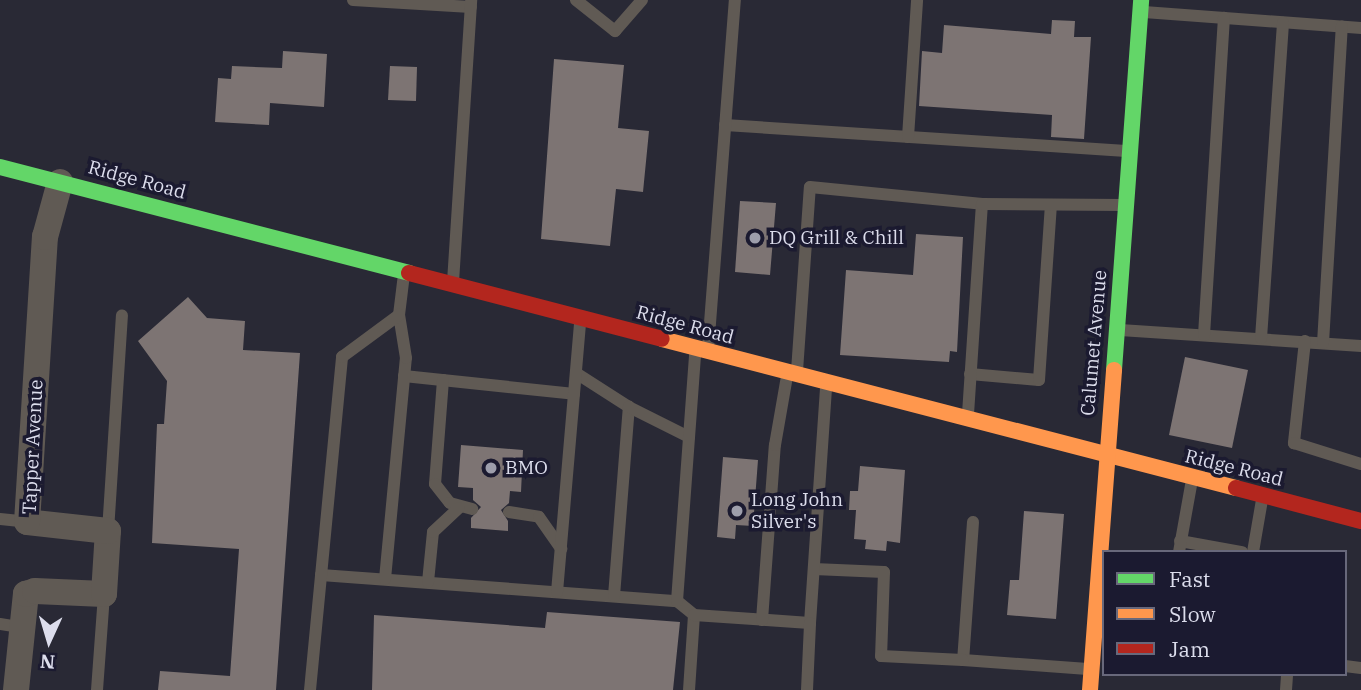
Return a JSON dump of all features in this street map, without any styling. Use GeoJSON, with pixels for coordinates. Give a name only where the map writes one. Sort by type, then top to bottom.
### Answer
{"type":"FeatureCollection","features":[{"type":"Feature","properties":{"kind":"main road","name":"Calumet Avenue"},"geometry":{"type":"LineString","coordinates":[[1102,550],[1106,457],[1140,6]]}},
{"type":"Feature","properties":{"kind":"main road","name":"Ridge Road"},"geometry":{"type":"LineString","coordinates":[[0,167],[967,421],[1361,521]]}},
{"type":"Feature","properties":{"kind":"main road","name":"Calumet Avenue"},"geometry":{"type":"LineString","coordinates":[[1090,690],[1099,635],[1102,559]]}},
{"type":"Feature","properties":{"kind":"street","name":"Tapper Avenue"},"geometry":{"type":"LineString","coordinates":[[60,182],[45,237],[27,523],[108,531]]}},
{"type":"Feature","properties":{"kind":"street"},"geometry":{"type":"LineString","coordinates":[[16,690],[10,625],[22,603],[35,590],[104,594],[108,531]]}},
{"type":"Feature","properties":{"kind":"lane"},"geometry":{"type":"LineString","coordinates":[[353,0],[471,4],[453,285]]}},
{"type":"Feature","properties":{"kind":"lane"},"geometry":{"type":"LineString","coordinates":[[576,0],[615,31],[642,0]]}},
{"type":"Feature","properties":{"kind":"lane"},"geometry":{"type":"LineString","coordinates":[[677,601],[689,437],[725,125],[735,0]]}},
{"type":"Feature","properties":{"kind":"lane"},"geometry":{"type":"LineString","coordinates":[[908,137],[917,0]]}},
{"type":"Feature","properties":{"kind":"lane"},"geometry":{"type":"LineString","coordinates":[[1140,6],[1224,18],[1361,28]]}},
{"type":"Feature","properties":{"kind":"lane"},"geometry":{"type":"LineString","coordinates":[[1204,335],[1224,18]]}},
{"type":"Feature","properties":{"kind":"lane"},"geometry":{"type":"LineString","coordinates":[[1261,338],[1283,23]]}},
{"type":"Feature","properties":{"kind":"lane"},"geometry":{"type":"LineString","coordinates":[[1324,343],[1342,27]]}},
{"type":"Feature","properties":{"kind":"lane"},"geometry":{"type":"LineString","coordinates":[[725,125],[1130,151]]}},
{"type":"Feature","properties":{"kind":"lane"},"geometry":{"type":"LineString","coordinates":[[762,620],[775,445],[792,375],[810,187],[982,204],[1126,205]]}},
{"type":"Feature","properties":{"kind":"lane"},"geometry":{"type":"LineString","coordinates":[[967,421],[982,204]]}},
{"type":"Feature","properties":{"kind":"lane"},"geometry":{"type":"LineString","coordinates":[[970,374],[1039,380],[1051,205]]}},
{"type":"Feature","properties":{"kind":"lane"},"geometry":{"type":"LineString","coordinates":[[385,579],[404,376],[399,314],[405,273]]}},
{"type":"Feature","properties":{"kind":"lane"},"geometry":{"type":"LineString","coordinates":[[310,690],[342,357],[399,314]]}},
{"type":"Feature","properties":{"kind":"lane"},"geometry":{"type":"LineString","coordinates":[[108,531],[122,315]]}},
{"type":"Feature","properties":{"kind":"lane"},"geometry":{"type":"LineString","coordinates":[[557,592],[580,319]]}},
{"type":"Feature","properties":{"kind":"lane"},"geometry":{"type":"LineString","coordinates":[[1116,330],[1361,346]]}},
{"type":"Feature","properties":{"kind":"lane"},"geometry":{"type":"LineString","coordinates":[[1305,341],[1294,443],[1361,464]]}},
{"type":"Feature","properties":{"kind":"lane"},"geometry":{"type":"LineString","coordinates":[[576,373],[629,407],[689,437]]}},
{"type":"Feature","properties":{"kind":"lane"},"geometry":{"type":"LineString","coordinates":[[404,376],[574,394]]}},
{"type":"Feature","properties":{"kind":"lane"},"geometry":{"type":"LineString","coordinates":[[428,582],[433,533],[465,509],[442,497],[435,484],[443,380]]}},
{"type":"Feature","properties":{"kind":"lane"},"geometry":{"type":"LineString","coordinates":[[807,690],[826,384]]}},
{"type":"Feature","properties":{"kind":"lane"},"geometry":{"type":"LineString","coordinates":[[614,596],[629,407]]}},
{"type":"Feature","properties":{"kind":"lane"},"geometry":{"type":"LineString","coordinates":[[1192,479],[1180,546],[1221,550]]}},
{"type":"Feature","properties":{"kind":"lane"},"geometry":{"type":"LineString","coordinates":[[1253,550],[1263,497]]}},
{"type":"Feature","properties":{"kind":"lane"},"geometry":{"type":"LineString","coordinates":[[509,512],[539,517],[561,549]]}},
{"type":"Feature","properties":{"kind":"lane"},"geometry":{"type":"LineString","coordinates":[[0,519],[27,523]]}},
{"type":"Feature","properties":{"kind":"lane"},"geometry":{"type":"LineString","coordinates":[[963,660],[973,522]]}},
{"type":"Feature","properties":{"kind":"lane"},"geometry":{"type":"LineString","coordinates":[[814,569],[884,572],[881,656],[1092,670]]}},
{"type":"Feature","properties":{"kind":"lane"},"geometry":{"type":"LineString","coordinates":[[321,575],[677,601],[694,615],[810,623]]}},
{"type":"Feature","properties":{"kind":"lane"},"geometry":{"type":"LineString","coordinates":[[97,690],[104,594]]}},
{"type":"Feature","properties":{"kind":"lane"},"geometry":{"type":"LineString","coordinates":[[689,690],[694,615]]}},
{"type":"Feature","properties":{"kind":"building"},"geometry":{"type":"Polygon","coordinates":[[[1052,20],[1075,21],[1074,37],[1091,37],[1084,139],[1051,137],[1052,115],[919,106],[922,51],[942,53],[944,25],[1051,34],[1052,20]]]}},
{"type":"Feature","properties":{"kind":"building"},"geometry":{"type":"Polygon","coordinates":[[[283,51],[327,54],[324,107],[270,103],[269,125],[215,122],[218,78],[231,79],[232,66],[282,68],[283,51]]]}},
{"type":"Feature","properties":{"kind":"building"},"geometry":{"type":"Polygon","coordinates":[[[554,59],[624,65],[618,128],[649,131],[643,192],[616,189],[610,246],[541,239],[554,59]]]}},
{"type":"Feature","properties":{"kind":"building"},"geometry":{"type":"Polygon","coordinates":[[[390,66],[417,67],[416,101],[388,100],[390,66]]]}},
{"type":"Feature","properties":{"kind":"building","name":"DQ Grill & Chill"},"geometry":{"type":"Polygon","coordinates":[[[740,201],[776,203],[770,275],[735,272],[740,201]]]}},
{"type":"Feature","properties":{"kind":"building"},"geometry":{"type":"Polygon","coordinates":[[[916,234],[963,237],[957,352],[950,351],[949,362],[840,355],[846,270],[913,275],[916,234]]]}},
{"type":"Feature","properties":{"kind":"building"},"geometry":{"type":"Polygon","coordinates":[[[188,297],[207,318],[245,321],[243,350],[300,353],[276,690],[158,690],[160,671],[230,676],[239,549],[152,543],[157,424],[164,424],[167,381],[138,341],[188,297]]]}},
{"type":"Feature","properties":{"kind":"building"},"geometry":{"type":"Polygon","coordinates":[[[1185,357],[1248,370],[1232,448],[1169,435],[1185,357]]]}},
{"type":"Feature","properties":{"kind":"building","name":"BMO"},"geometry":{"type":"Polygon","coordinates":[[[461,445],[523,450],[521,492],[510,491],[509,503],[501,510],[508,521],[508,531],[471,528],[471,518],[481,507],[473,500],[473,488],[458,487],[461,445]]]}},
{"type":"Feature","properties":{"kind":"building","name":"Long John Silver's"},"geometry":{"type":"Polygon","coordinates":[[[723,457],[758,460],[753,526],[736,525],[735,539],[717,537],[723,457]]]}},
{"type":"Feature","properties":{"kind":"building"},"geometry":{"type":"Polygon","coordinates":[[[860,466],[905,470],[900,543],[887,541],[886,551],[865,549],[866,540],[854,539],[856,510],[849,510],[850,491],[858,491],[860,466]]]}},
{"type":"Feature","properties":{"kind":"building"},"geometry":{"type":"Polygon","coordinates":[[[1024,511],[1064,514],[1056,619],[1007,615],[1010,580],[1019,580],[1024,511]]]}},
{"type":"Feature","properties":{"kind":"building"},"geometry":{"type":"Polygon","coordinates":[[[547,612],[680,622],[673,690],[372,690],[374,615],[545,628],[547,612]]]}},
{"type":"Feature","properties":{"kind":"traffic: fast"},"geometry":{"type":"LineString","coordinates":[[1114,370],[1141,0]]}},
{"type":"Feature","properties":{"kind":"traffic: fast"},"geometry":{"type":"LineString","coordinates":[[0,167],[409,273]]}},
{"type":"Feature","properties":{"kind":"traffic: slow"},"geometry":{"type":"LineString","coordinates":[[662,339],[1236,488]]}},
{"type":"Feature","properties":{"kind":"traffic: slow"},"geometry":{"type":"LineString","coordinates":[[1090,690],[1114,370]]}},
{"type":"Feature","properties":{"kind":"traffic: jam"},"geometry":{"type":"LineString","coordinates":[[409,273],[662,339]]}},
{"type":"Feature","properties":{"kind":"traffic: jam"},"geometry":{"type":"LineString","coordinates":[[1236,488],[1361,521]]}},
{"type":"Feature","properties":{"kind":"place","name":"DQ Grill & Chill"},"geometry":{"type":"Point","coordinates":[755,238]}},
{"type":"Feature","properties":{"kind":"place","name":"BMO"},"geometry":{"type":"Point","coordinates":[491,468]}},
{"type":"Feature","properties":{"kind":"place","name":"Long John Silver's"},"geometry":{"type":"Point","coordinates":[737,511]}}]}
